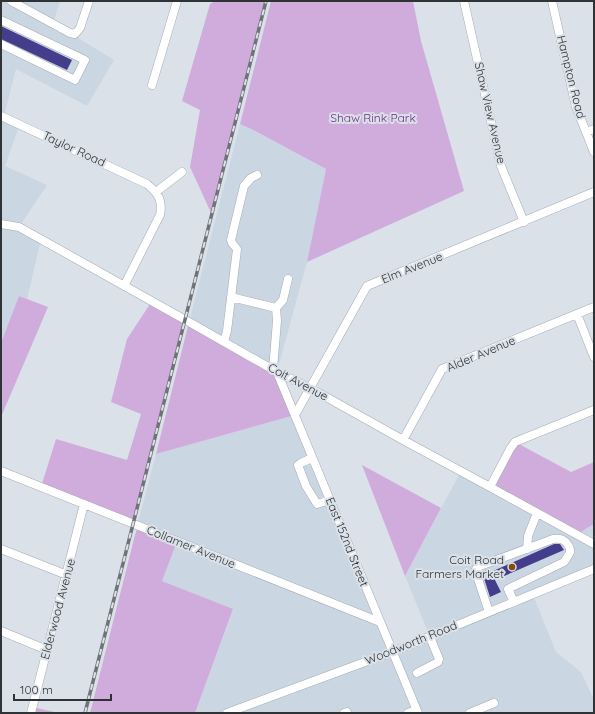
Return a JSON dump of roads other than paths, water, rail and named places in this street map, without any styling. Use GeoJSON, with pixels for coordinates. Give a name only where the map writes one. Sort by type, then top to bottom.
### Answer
{"type":"FeatureCollection","features":[{"type":"Feature","properties":{"kind":"street"},"geometry":{"type":"LineString","coordinates":[[11,1],[70,33],[75,34],[80,28],[89,1]]}},
{"type":"Feature","properties":{"kind":"street"},"geometry":{"type":"LineString","coordinates":[[152,85],[177,1]]}},
{"type":"Feature","properties":{"kind":"street","name":"Shaw View Avenue"},"geometry":{"type":"LineString","coordinates":[[464,1],[501,166],[524,222]]}},
{"type":"Feature","properties":{"kind":"street","name":"Hampton Road"},"geometry":{"type":"LineString","coordinates":[[552,1],[576,107],[590,130],[594,152]]}},
{"type":"Feature","properties":{"kind":"street"},"geometry":{"type":"LineString","coordinates":[[1,20],[85,60],[74,80],[1,44]]}},
{"type":"Feature","properties":{"kind":"street","name":"Taylor Road"},"geometry":{"type":"LineString","coordinates":[[1,116],[147,184],[156,192]]}},
{"type":"Feature","properties":{"kind":"street"},"geometry":{"type":"LineString","coordinates":[[124,286],[160,215],[161,204],[156,192],[182,172]]}},
{"type":"Feature","properties":{"kind":"street"},"geometry":{"type":"LineString","coordinates":[[224,342],[227,332],[237,249],[232,244],[231,240],[244,186],[251,178],[257,175]]}},
{"type":"Feature","properties":{"kind":"street","name":"Elm Avenue"},"geometry":{"type":"LineString","coordinates":[[295,415],[367,286],[594,192]]}},
{"type":"Feature","properties":{"kind":"street","name":"Coit Avenue"},"geometry":{"type":"LineString","coordinates":[[1,224],[19,228],[275,371],[310,388],[594,544]]}},
{"type":"Feature","properties":{"kind":"street"},"geometry":{"type":"LineString","coordinates":[[275,371],[277,321],[276,308],[283,300],[288,279]]}},
{"type":"Feature","properties":{"kind":"street"},"geometry":{"type":"LineString","coordinates":[[231,297],[276,308]]}},
{"type":"Feature","properties":{"kind":"street","name":"Alder Avenue"},"geometry":{"type":"LineString","coordinates":[[403,440],[442,369],[594,307]]}},
{"type":"Feature","properties":{"kind":"street"},"geometry":{"type":"LineString","coordinates":[[577,314],[594,357]]}},
{"type":"Feature","properties":{"kind":"street","name":"East 152nd Street"},"geometry":{"type":"LineString","coordinates":[[275,371],[295,415],[417,711]]}},
{"type":"Feature","properties":{"kind":"street"},"geometry":{"type":"LineString","coordinates":[[490,487],[515,442],[594,410]]}},
{"type":"Feature","properties":{"kind":"street"},"geometry":{"type":"LineString","coordinates":[[312,458],[298,466],[306,486],[317,504],[330,500]]}},
{"type":"Feature","properties":{"kind":"street","name":"Collamer Avenue"},"geometry":{"type":"LineString","coordinates":[[1,471],[380,622]]}},
{"type":"Feature","properties":{"kind":"street","name":"Elderwood Avenue"},"geometry":{"type":"LineString","coordinates":[[31,713],[84,504]]}},
{"type":"Feature","properties":{"kind":"street"},"geometry":{"type":"LineString","coordinates":[[527,549],[528,536],[537,512]]}},
{"type":"Feature","properties":{"kind":"street"},"geometry":{"type":"LineString","coordinates":[[489,612],[476,569],[480,566],[553,539],[563,540],[570,549],[570,553],[564,562],[508,590],[514,602]]}},
{"type":"Feature","properties":{"kind":"street"},"geometry":{"type":"LineString","coordinates":[[1,549],[67,575]]}},
{"type":"Feature","properties":{"kind":"street","name":"Woodworth Road"},"geometry":{"type":"LineString","coordinates":[[226,713],[392,652],[594,569]]}},
{"type":"Feature","properties":{"kind":"street"},"geometry":{"type":"LineString","coordinates":[[1,631],[46,650]]}},
{"type":"Feature","properties":{"kind":"street"},"geometry":{"type":"LineString","coordinates":[[417,673],[438,662],[439,659],[430,637]]}},
{"type":"Feature","properties":{"kind":"street"},"geometry":{"type":"LineString","coordinates":[[470,713],[494,703]]}},
{"type":"Feature","properties":{"kind":"street"},"geometry":{"type":"LineString","coordinates":[[408,713],[417,711]]}},
{"type":"Feature","properties":{"kind":"railway"},"geometry":{"type":"LineString","coordinates":[[85,713],[266,1]]}},
{"type":"Feature","properties":{"kind":"place","name":"Coit Road Farmers Market"},"geometry":{"type":"Point","coordinates":[512,567]}},
{"type":"Feature","properties":{"kind":"park label","name":"Shaw Rink Park"},"geometry":{"type":"Point","coordinates":[373,118]}}]}
